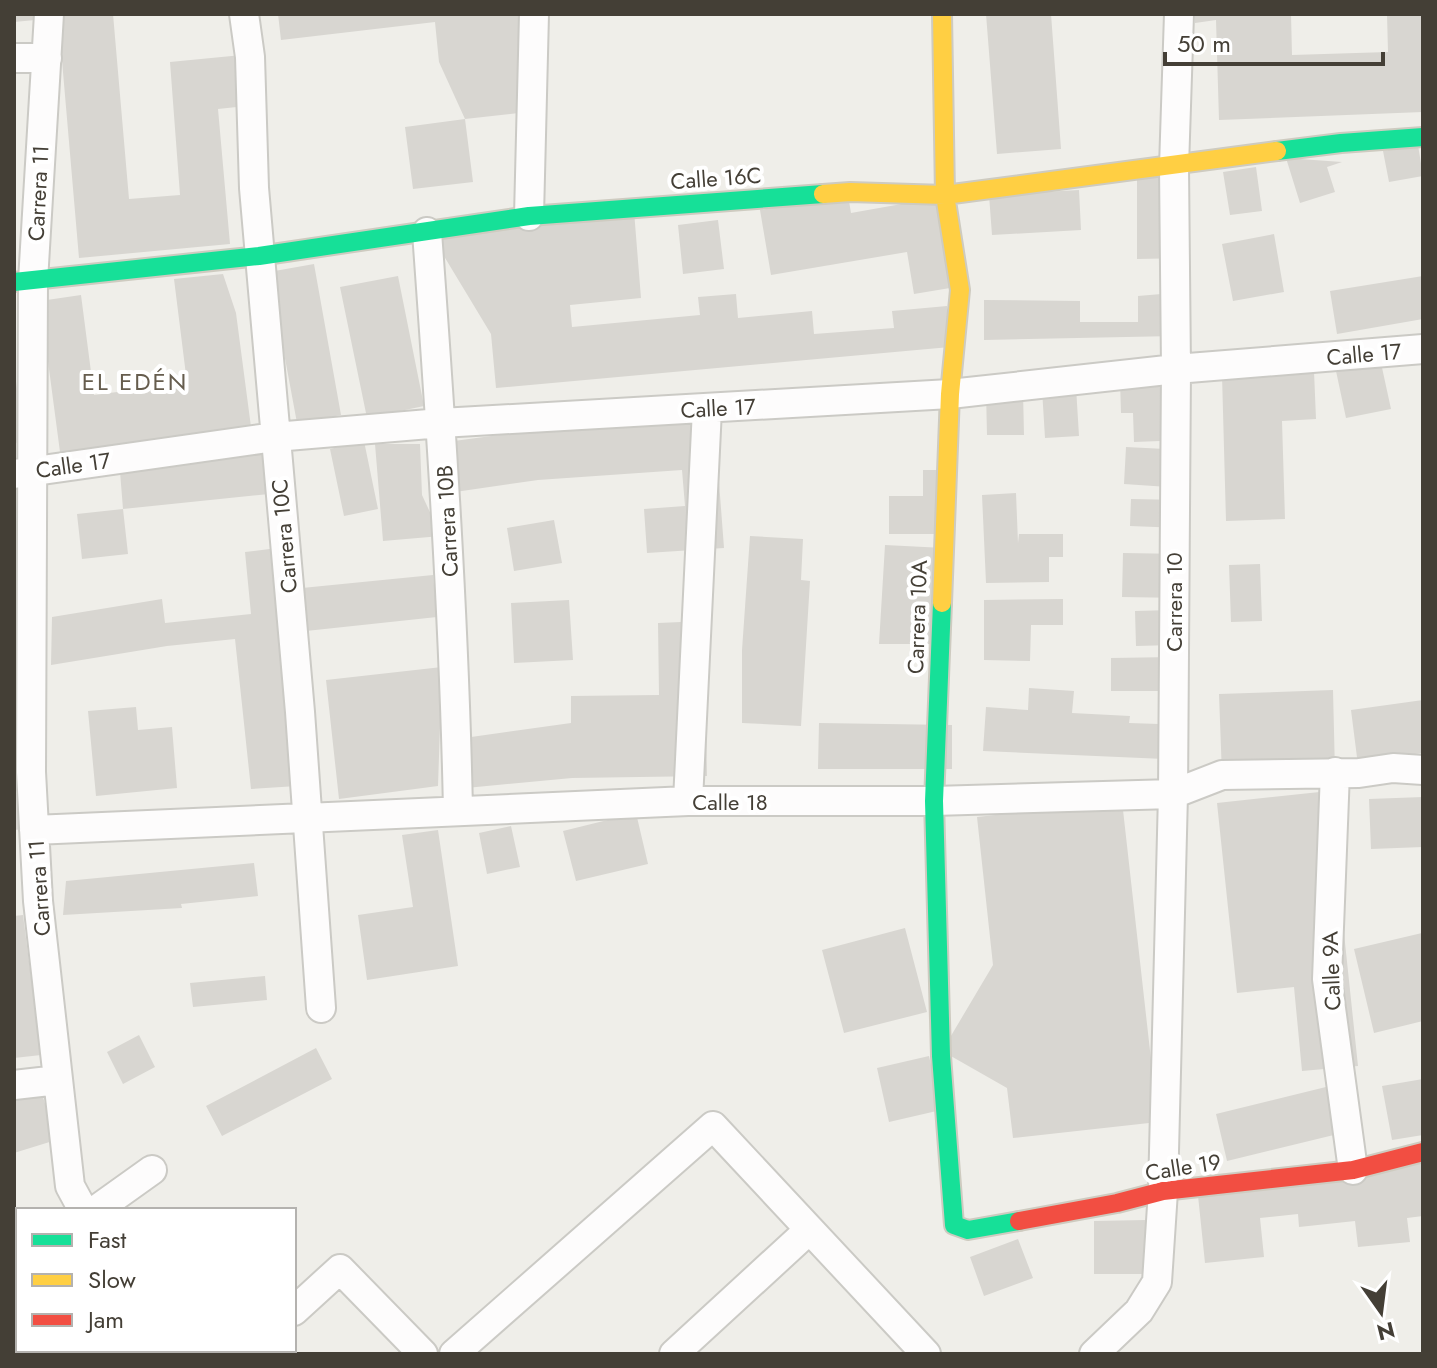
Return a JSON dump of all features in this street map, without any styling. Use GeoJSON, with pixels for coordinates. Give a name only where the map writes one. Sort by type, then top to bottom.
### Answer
{"type":"FeatureCollection","features":[{"type":"Feature","properties":{"kind":"street","name":"Carrera 11"},"geometry":{"type":"LineString","coordinates":[[49,14],[24,282],[23,773],[34,830],[38,901],[58,1080],[77,1198]]}},
{"type":"Feature","properties":{"kind":"street","name":"Carrera 10C"},"geometry":{"type":"LineString","coordinates":[[244,14],[250,57],[259,256],[300,712],[321,1008]]}},
{"type":"Feature","properties":{"kind":"street"},"geometry":{"type":"LineString","coordinates":[[529,216],[534,14]]}},
{"type":"Feature","properties":{"kind":"street","name":"Carrera 10A"},"geometry":{"type":"LineString","coordinates":[[942,14],[945,195],[960,290],[950,394],[934,801],[941,1056],[953,1222]]}},
{"type":"Feature","properties":{"kind":"street","name":"Carrera 10"},"geometry":{"type":"LineString","coordinates":[[1094,1354],[1139,1311],[1157,1282],[1163,1191],[1173,794],[1174,167],[1179,14]]}},
{"type":"Feature","properties":{"kind":"street"},"geometry":{"type":"LineString","coordinates":[[14,58],[47,58]]}},
{"type":"Feature","properties":{"kind":"street","name":"Calle 16C"},"geometry":{"type":"LineString","coordinates":[[24,282],[259,256],[529,216],[850,192],[945,195],[1341,143],[1423,137]]}},
{"type":"Feature","properties":{"kind":"street","name":"Carrera 10B"},"geometry":{"type":"LineString","coordinates":[[427,232],[456,700],[458,810]]}},
{"type":"Feature","properties":{"kind":"street","name":"Calle 17"},"geometry":{"type":"LineString","coordinates":[[23,472],[275,437],[441,423],[950,394],[1176,369],[1423,349]]}},
{"type":"Feature","properties":{"kind":"street"},"geometry":{"type":"LineString","coordinates":[[688,801],[707,409]]}},
{"type":"Feature","properties":{"kind":"street","name":"Calle 18"},"geometry":{"type":"LineString","coordinates":[[34,830],[688,801],[934,801],[1173,794],[1222,775],[1359,773],[1393,768],[1423,770]]}},
{"type":"Feature","properties":{"kind":"street","name":"Calle 9A"},"geometry":{"type":"LineString","coordinates":[[1335,772],[1327,979],[1353,1170]]}},
{"type":"Feature","properties":{"kind":"street"},"geometry":{"type":"LineString","coordinates":[[14,1085],[58,1080]]}},
{"type":"Feature","properties":{"kind":"street"},"geometry":{"type":"LineString","coordinates":[[454,1354],[713,1126],[809,1230],[911,1349]]}},
{"type":"Feature","properties":{"kind":"street","name":"Calle 19"},"geometry":{"type":"LineString","coordinates":[[953,1222],[957,1228],[968,1230],[1117,1203],[1163,1191],[1353,1170],[1423,1152]]}},
{"type":"Feature","properties":{"kind":"street"},"geometry":{"type":"LineString","coordinates":[[99,1208],[152,1170]]}},
{"type":"Feature","properties":{"kind":"street"},"geometry":{"type":"LineString","coordinates":[[674,1354],[809,1230]]}},
{"type":"Feature","properties":{"kind":"street"},"geometry":{"type":"LineString","coordinates":[[296,1309],[340,1269],[423,1354]]}},
{"type":"Feature","properties":{"kind":"building"},"geometry":{"type":"Polygon","coordinates":[[[14,14],[35,14],[35,20],[14,22],[14,14]]]}},
{"type":"Feature","properties":{"kind":"building"},"geometry":{"type":"Polygon","coordinates":[[[58,14],[113,14],[129,199],[180,195],[170,62],[242,55],[246,106],[218,109],[230,244],[79,258],[58,14]]]}},
{"type":"Feature","properties":{"kind":"building"},"geometry":{"type":"Polygon","coordinates":[[[278,14],[531,14],[527,112],[465,119],[439,62],[435,22],[281,40],[278,14]]]}},
{"type":"Feature","properties":{"kind":"building"},"geometry":{"type":"Polygon","coordinates":[[[986,14],[1051,14],[1061,149],[997,154],[986,14]]]}},
{"type":"Feature","properties":{"kind":"building"},"geometry":{"type":"Polygon","coordinates":[[[1195,14],[1291,14],[1292,55],[1388,52],[1387,14],[1423,14],[1423,112],[1219,120],[1216,20],[1195,23],[1195,14]]]}},
{"type":"Feature","properties":{"kind":"building"},"geometry":{"type":"Polygon","coordinates":[[[465,119],[473,182],[413,189],[405,127],[465,119]]]}},
{"type":"Feature","properties":{"kind":"building"},"geometry":{"type":"Polygon","coordinates":[[[1418,145],[1423,176],[1389,182],[1383,151],[1418,145]]]}},
{"type":"Feature","properties":{"kind":"building"},"geometry":{"type":"Polygon","coordinates":[[[1286,158],[1342,162],[1327,167],[1335,192],[1300,203],[1286,158]]]}},
{"type":"Feature","properties":{"kind":"building"},"geometry":{"type":"Polygon","coordinates":[[[1256,167],[1262,211],[1230,215],[1223,172],[1256,167]]]}},
{"type":"Feature","properties":{"kind":"building"},"geometry":{"type":"Polygon","coordinates":[[[1137,173],[1188,173],[1188,258],[1137,259],[1137,173]]]}},
{"type":"Feature","properties":{"kind":"building"},"geometry":{"type":"Polygon","coordinates":[[[1079,190],[1081,230],[992,235],[989,195],[1079,190]]]}},
{"type":"Feature","properties":{"kind":"building"},"geometry":{"type":"Polygon","coordinates":[[[848,195],[851,213],[941,197],[956,287],[914,294],[907,252],[771,275],[760,210],[848,195]]]}},
{"type":"Feature","properties":{"kind":"building"},"geometry":{"type":"Polygon","coordinates":[[[634,211],[641,298],[570,305],[572,327],[700,315],[698,297],[736,294],[738,318],[812,311],[814,334],[894,328],[892,311],[947,306],[950,347],[496,388],[491,334],[430,233],[634,211]]]}},
{"type":"Feature","properties":{"kind":"building"},"geometry":{"type":"Polygon","coordinates":[[[718,220],[724,269],[683,274],[678,225],[718,220]]]}},
{"type":"Feature","properties":{"kind":"building"},"geometry":{"type":"Polygon","coordinates":[[[1274,234],[1284,292],[1233,301],[1222,244],[1274,234]]]}},
{"type":"Feature","properties":{"kind":"building"},"geometry":{"type":"Polygon","coordinates":[[[314,264],[341,415],[297,423],[269,272],[314,264]]]}},
{"type":"Feature","properties":{"kind":"building"},"geometry":{"type":"Polygon","coordinates":[[[223,274],[236,313],[251,427],[60,452],[40,301],[81,295],[94,395],[187,383],[174,279],[223,274]]]}},
{"type":"Feature","properties":{"kind":"building"},"geometry":{"type":"Polygon","coordinates":[[[398,276],[424,406],[367,418],[340,287],[398,276]]]}},
{"type":"Feature","properties":{"kind":"building"},"geometry":{"type":"Polygon","coordinates":[[[1423,276],[1423,319],[1337,334],[1330,291],[1423,276]]]}},
{"type":"Feature","properties":{"kind":"building"},"geometry":{"type":"Polygon","coordinates":[[[1173,293],[1175,336],[984,340],[984,300],[1080,301],[1080,322],[1138,322],[1138,296],[1173,293]]]}},
{"type":"Feature","properties":{"kind":"building"},"geometry":{"type":"Polygon","coordinates":[[[1381,363],[1391,409],[1346,418],[1336,371],[1381,363]]]}},
{"type":"Feature","properties":{"kind":"building"},"geometry":{"type":"Polygon","coordinates":[[[14,368],[25,442],[14,443],[14,368]]]}},
{"type":"Feature","properties":{"kind":"building"},"geometry":{"type":"Polygon","coordinates":[[[1314,371],[1316,419],[1282,421],[1285,519],[1226,521],[1222,375],[1314,371]]]}},
{"type":"Feature","properties":{"kind":"building"},"geometry":{"type":"Polygon","coordinates":[[[1171,379],[1186,440],[1134,442],[1133,413],[1121,413],[1120,380],[1171,379]]]}},
{"type":"Feature","properties":{"kind":"building"},"geometry":{"type":"Polygon","coordinates":[[[1076,387],[1079,436],[1045,438],[1042,389],[1076,387]]]}},
{"type":"Feature","properties":{"kind":"building"},"geometry":{"type":"Polygon","coordinates":[[[1023,391],[1024,435],[987,435],[986,392],[1023,391]]]}},
{"type":"Feature","properties":{"kind":"building"},"geometry":{"type":"Polygon","coordinates":[[[714,416],[724,548],[647,553],[644,509],[685,506],[682,470],[538,480],[455,492],[454,441],[535,430],[714,416]]]}},
{"type":"Feature","properties":{"kind":"building"},"geometry":{"type":"Polygon","coordinates":[[[275,437],[279,493],[123,509],[119,459],[275,437]]]}},
{"type":"Feature","properties":{"kind":"building"},"geometry":{"type":"Polygon","coordinates":[[[364,441],[378,509],[344,516],[330,449],[364,441]]]}},
{"type":"Feature","properties":{"kind":"building"},"geometry":{"type":"Polygon","coordinates":[[[375,444],[420,444],[422,495],[441,536],[383,541],[375,444]]]}},
{"type":"Feature","properties":{"kind":"building"},"geometry":{"type":"Polygon","coordinates":[[[1126,447],[1185,450],[1183,488],[1124,484],[1126,447]]]}},
{"type":"Feature","properties":{"kind":"building"},"geometry":{"type":"Polygon","coordinates":[[[923,470],[945,470],[945,534],[889,534],[889,496],[923,496],[923,470]]]}},
{"type":"Feature","properties":{"kind":"building"},"geometry":{"type":"Polygon","coordinates":[[[1016,493],[1018,543],[1019,534],[1063,534],[1063,557],[1049,557],[1049,582],[986,583],[982,495],[1016,493]]]}},
{"type":"Feature","properties":{"kind":"building"},"geometry":{"type":"Polygon","coordinates":[[[1131,499],[1182,500],[1181,528],[1130,526],[1131,499]]]}},
{"type":"Feature","properties":{"kind":"building"},"geometry":{"type":"Polygon","coordinates":[[[123,509],[128,554],[82,559],[77,514],[123,509]]]}},
{"type":"Feature","properties":{"kind":"building"},"geometry":{"type":"Polygon","coordinates":[[[554,520],[562,563],[514,571],[507,528],[554,520]]]}},
{"type":"Feature","properties":{"kind":"building"},"geometry":{"type":"Polygon","coordinates":[[[750,536],[803,539],[801,580],[810,581],[801,726],[742,723],[742,650],[750,536]]]}},
{"type":"Feature","properties":{"kind":"building"},"geometry":{"type":"Polygon","coordinates":[[[885,545],[944,548],[948,644],[879,644],[885,545]]]}},
{"type":"Feature","properties":{"kind":"building"},"geometry":{"type":"Polygon","coordinates":[[[285,547],[297,786],[251,789],[235,639],[167,646],[51,665],[52,617],[162,599],[165,623],[251,614],[245,552],[285,547]]]}},
{"type":"Feature","properties":{"kind":"building"},"geometry":{"type":"Polygon","coordinates":[[[1123,553],[1184,554],[1183,598],[1122,597],[1123,553]]]}},
{"type":"Feature","properties":{"kind":"building"},"geometry":{"type":"Polygon","coordinates":[[[1260,564],[1262,621],[1231,622],[1229,565],[1260,564]]]}},
{"type":"Feature","properties":{"kind":"building"},"geometry":{"type":"Polygon","coordinates":[[[433,575],[437,617],[306,631],[302,588],[433,575]]]}},
{"type":"Feature","properties":{"kind":"building"},"geometry":{"type":"Polygon","coordinates":[[[1063,599],[1063,625],[1031,625],[1030,661],[984,660],[984,600],[1063,599]]]}},
{"type":"Feature","properties":{"kind":"building"},"geometry":{"type":"Polygon","coordinates":[[[569,600],[573,660],[514,663],[511,603],[569,600]]]}},
{"type":"Feature","properties":{"kind":"building"},"geometry":{"type":"Polygon","coordinates":[[[1172,610],[1173,645],[1136,646],[1135,611],[1172,610]]]}},
{"type":"Feature","properties":{"kind":"building"},"geometry":{"type":"Polygon","coordinates":[[[704,621],[707,776],[572,778],[466,788],[464,738],[571,723],[571,696],[659,695],[658,623],[704,621]]]}},
{"type":"Feature","properties":{"kind":"building"},"geometry":{"type":"Polygon","coordinates":[[[1174,657],[1174,691],[1111,691],[1111,658],[1174,657]]]}},
{"type":"Feature","properties":{"kind":"building"},"geometry":{"type":"Polygon","coordinates":[[[442,667],[438,786],[339,799],[326,680],[442,667]]]}},
{"type":"Feature","properties":{"kind":"building"},"geometry":{"type":"Polygon","coordinates":[[[1029,688],[1074,691],[1072,713],[1130,716],[1129,723],[1189,725],[1187,760],[983,751],[986,707],[1028,710],[1029,688]]]}},
{"type":"Feature","properties":{"kind":"building"},"geometry":{"type":"Polygon","coordinates":[[[1333,690],[1335,772],[1222,775],[1219,694],[1333,690]]]}},
{"type":"Feature","properties":{"kind":"building"},"geometry":{"type":"Polygon","coordinates":[[[1423,700],[1423,753],[1392,757],[1359,773],[1351,710],[1423,700]]]}},
{"type":"Feature","properties":{"kind":"building"},"geometry":{"type":"Polygon","coordinates":[[[136,707],[138,730],[172,727],[177,788],[96,796],[88,711],[136,707]]]}},
{"type":"Feature","properties":{"kind":"building"},"geometry":{"type":"Polygon","coordinates":[[[819,723],[952,725],[952,769],[818,769],[819,723]]]}},
{"type":"Feature","properties":{"kind":"building"},"geometry":{"type":"Polygon","coordinates":[[[1329,791],[1358,1066],[1302,1071],[1294,987],[1237,993],[1217,803],[1329,791]]]}},
{"type":"Feature","properties":{"kind":"building"},"geometry":{"type":"Polygon","coordinates":[[[24,793],[25,829],[14,830],[14,794],[24,793]]]}},
{"type":"Feature","properties":{"kind":"building"},"geometry":{"type":"Polygon","coordinates":[[[1423,797],[1423,847],[1371,849],[1369,799],[1423,797]]]}},
{"type":"Feature","properties":{"kind":"building"},"geometry":{"type":"Polygon","coordinates":[[[1122,801],[1158,1122],[1013,1138],[1007,1088],[942,1051],[993,965],[977,817],[1122,801]]]}},
{"type":"Feature","properties":{"kind":"building"},"geometry":{"type":"Polygon","coordinates":[[[636,813],[648,864],[576,881],[563,831],[636,813]]]}},
{"type":"Feature","properties":{"kind":"building"},"geometry":{"type":"Polygon","coordinates":[[[511,826],[520,867],[487,874],[479,833],[511,826]]]}},
{"type":"Feature","properties":{"kind":"building"},"geometry":{"type":"Polygon","coordinates":[[[438,830],[458,966],[367,980],[358,915],[413,907],[402,835],[438,830]]]}},
{"type":"Feature","properties":{"kind":"building"},"geometry":{"type":"Polygon","coordinates":[[[254,863],[258,896],[181,904],[182,908],[63,915],[66,881],[254,863]]]}},
{"type":"Feature","properties":{"kind":"building"},"geometry":{"type":"Polygon","coordinates":[[[23,915],[41,1055],[14,1058],[14,916],[23,915]]]}},
{"type":"Feature","properties":{"kind":"building"},"geometry":{"type":"Polygon","coordinates":[[[905,928],[927,1012],[844,1033],[822,950],[905,928]]]}},
{"type":"Feature","properties":{"kind":"building"},"geometry":{"type":"Polygon","coordinates":[[[1422,933],[1423,1021],[1374,1033],[1354,949],[1422,933]]]}},
{"type":"Feature","properties":{"kind":"building"},"geometry":{"type":"Polygon","coordinates":[[[265,976],[267,1000],[193,1007],[190,983],[265,976]]]}},
{"type":"Feature","properties":{"kind":"building"},"geometry":{"type":"Polygon","coordinates":[[[139,1035],[155,1067],[123,1084],[107,1052],[139,1035]]]}},
{"type":"Feature","properties":{"kind":"building"},"geometry":{"type":"Polygon","coordinates":[[[316,1048],[332,1079],[222,1136],[206,1106],[316,1048]]]}},
{"type":"Feature","properties":{"kind":"building"},"geometry":{"type":"Polygon","coordinates":[[[929,1056],[941,1110],[889,1122],[877,1068],[929,1056]]]}},
{"type":"Feature","properties":{"kind":"building"},"geometry":{"type":"Polygon","coordinates":[[[1423,1079],[1423,1135],[1392,1140],[1382,1086],[1423,1079]]]}},
{"type":"Feature","properties":{"kind":"building"},"geometry":{"type":"Polygon","coordinates":[[[39,1084],[56,1140],[14,1153],[14,1091],[39,1084]]]}},
{"type":"Feature","properties":{"kind":"building"},"geometry":{"type":"Polygon","coordinates":[[[1330,1086],[1342,1133],[1227,1161],[1216,1114],[1330,1086]]]}},
{"type":"Feature","properties":{"kind":"building"},"geometry":{"type":"Polygon","coordinates":[[[1423,1162],[1423,1216],[1407,1218],[1410,1242],[1358,1247],[1355,1221],[1299,1227],[1298,1214],[1260,1218],[1264,1257],[1205,1263],[1197,1186],[1423,1162]]]}},
{"type":"Feature","properties":{"kind":"building"},"geometry":{"type":"Polygon","coordinates":[[[1146,1220],[1147,1274],[1094,1274],[1094,1221],[1146,1220]]]}},
{"type":"Feature","properties":{"kind":"building"},"geometry":{"type":"Polygon","coordinates":[[[1018,1239],[1033,1278],[984,1296],[970,1257],[1018,1239]]]}},
{"type":"Feature","properties":{"kind":"traffic: fast"},"geometry":{"type":"LineString","coordinates":[[1277,151],[1423,137]]}},
{"type":"Feature","properties":{"kind":"traffic: fast"},"geometry":{"type":"LineString","coordinates":[[14,282],[259,256],[529,216],[823,194]]}},
{"type":"Feature","properties":{"kind":"traffic: fast"},"geometry":{"type":"LineString","coordinates":[[942,603],[934,801],[941,1056],[954,1225],[968,1230],[1019,1221]]}},
{"type":"Feature","properties":{"kind":"traffic: slow"},"geometry":{"type":"LineString","coordinates":[[942,14],[945,195],[960,290],[950,394],[942,603]]}},
{"type":"Feature","properties":{"kind":"traffic: slow"},"geometry":{"type":"LineString","coordinates":[[823,194],[945,195],[1277,151]]}},
{"type":"Feature","properties":{"kind":"traffic: jam"},"geometry":{"type":"LineString","coordinates":[[1019,1221],[1163,1191],[1353,1170],[1423,1152]]}},
{"type":"Feature","properties":{"kind":"district","name":"EL EDÉN"},"geometry":{"type":"Point","coordinates":[135,381]}}]}
